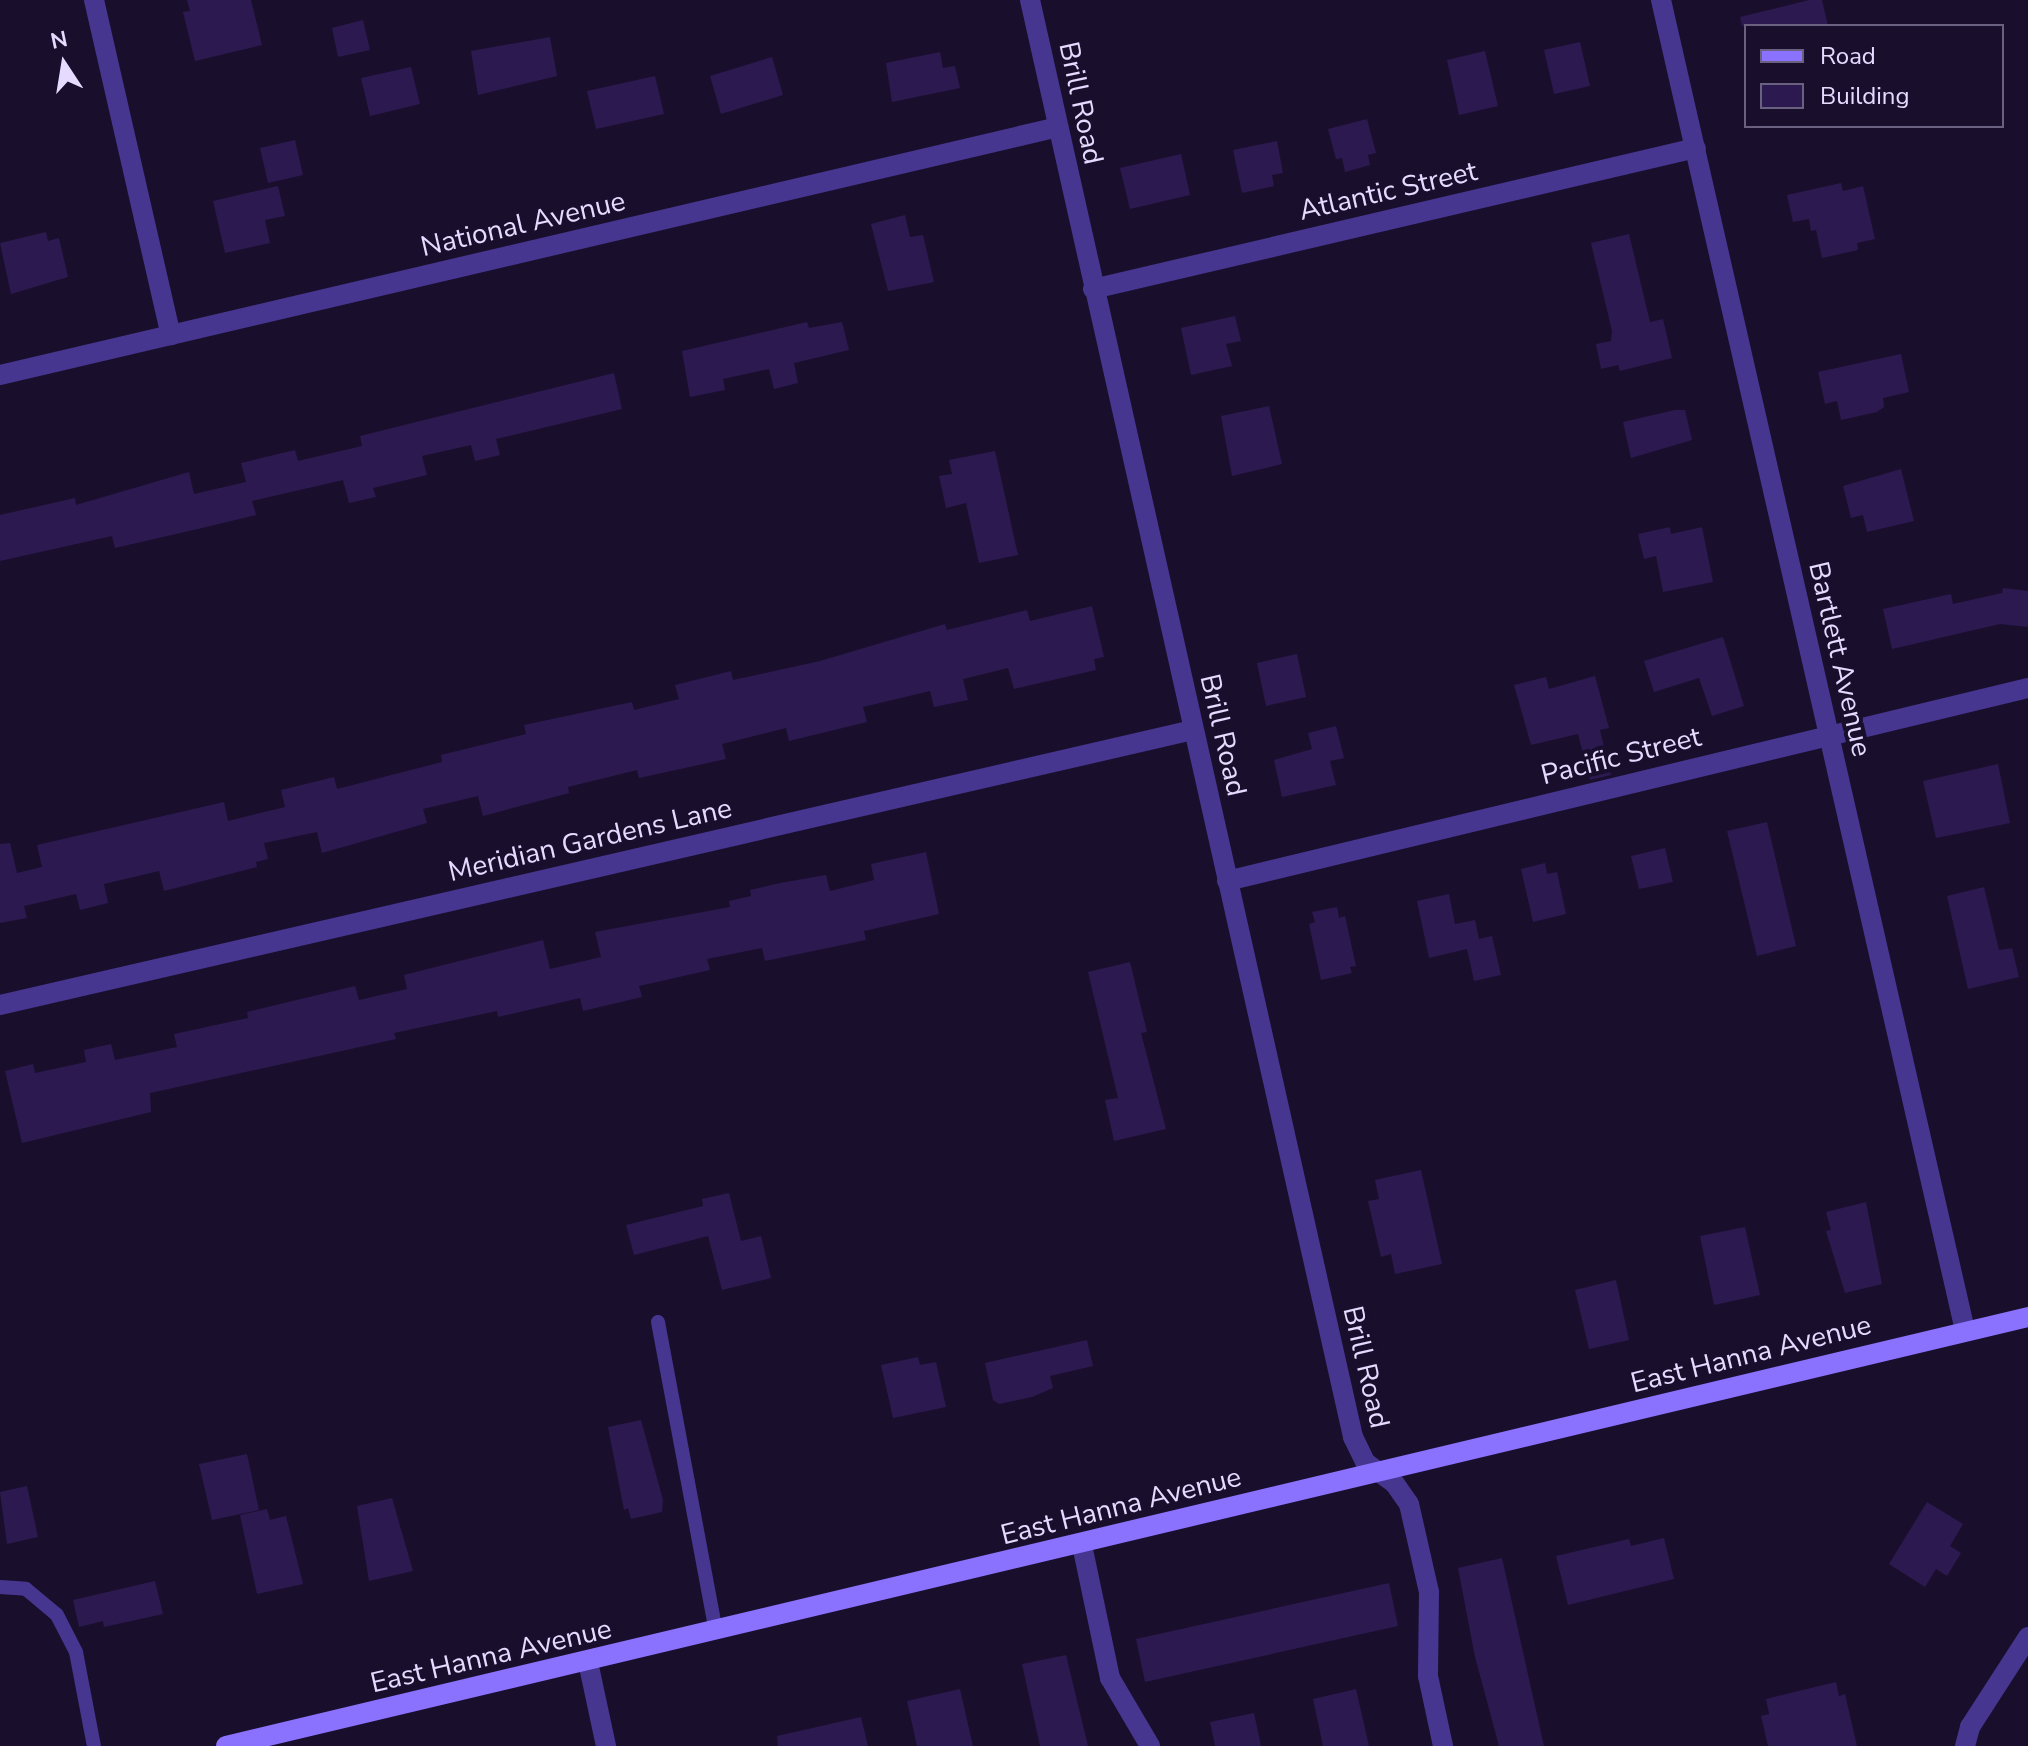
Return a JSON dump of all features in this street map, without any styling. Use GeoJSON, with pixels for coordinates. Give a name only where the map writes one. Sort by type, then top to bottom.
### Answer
{"type":"FeatureCollection","features":[{"type":"Feature","properties":{"kind":"main road","name":"East Hanna Avenue"},"geometry":{"type":"LineString","coordinates":[[226,1746],[1082,1545],[2028,1317]]}},
{"type":"Feature","properties":{"kind":"street"},"geometry":{"type":"LineString","coordinates":[[94,0],[171,335]]}},
{"type":"Feature","properties":{"kind":"street","name":"Brill Road"},"geometry":{"type":"LineString","coordinates":[[1030,0],[1353,1437],[1365,1462],[1401,1489],[1412,1519],[1430,1600],[1428,1676],[1443,1746]]}},
{"type":"Feature","properties":{"kind":"street","name":"Bartlett Avenue"},"geometry":{"type":"LineString","coordinates":[[1661,0],[1965,1331]]}},
{"type":"Feature","properties":{"kind":"street","name":"National Avenue"},"geometry":{"type":"LineString","coordinates":[[0,375],[1058,127]]}},
{"type":"Feature","properties":{"kind":"street","name":"Atlantic Street"},"geometry":{"type":"LineString","coordinates":[[1093,289],[1696,148]]}},
{"type":"Feature","properties":{"kind":"street","name":"Pacific Street"},"geometry":{"type":"LineString","coordinates":[[1227,881],[2028,688]]}},
{"type":"Feature","properties":{"kind":"street","name":"Meridian Gardens Lane"},"geometry":{"type":"LineString","coordinates":[[0,1005],[1193,730]]}},
{"type":"Feature","properties":{"kind":"street"},"geometry":{"type":"LineString","coordinates":[[1082,1545],[1110,1678],[1150,1746]]}},
{"type":"Feature","properties":{"kind":"street"},"geometry":{"type":"LineString","coordinates":[[1965,1746],[1970,1727],[2028,1637]]}},
{"type":"Feature","properties":{"kind":"street"},"geometry":{"type":"LineString","coordinates":[[588,1662],[606,1746]]}},
{"type":"Feature","properties":{"kind":"lane"},"geometry":{"type":"LineString","coordinates":[[658,1322],[716,1632]]}},
{"type":"Feature","properties":{"kind":"lane"},"geometry":{"type":"LineString","coordinates":[[0,1587],[26,1589],[57,1615],[76,1652],[94,1746]]}},
{"type":"Feature","properties":{"kind":"building"},"geometry":{"type":"Polygon","coordinates":[[[187,0],[251,0],[262,45],[195,61],[183,12],[190,11],[187,0]]]}},
{"type":"Feature","properties":{"kind":"building"},"geometry":{"type":"Polygon","coordinates":[[[1809,0],[1822,0],[1828,24],[1742,26],[1740,17],[1809,0]]]}},
{"type":"Feature","properties":{"kind":"building"},"geometry":{"type":"Polygon","coordinates":[[[363,20],[370,50],[338,57],[332,28],[363,20]]]}},
{"type":"Feature","properties":{"kind":"building"},"geometry":{"type":"Polygon","coordinates":[[[550,37],[557,76],[478,95],[471,51],[550,37]]]}},
{"type":"Feature","properties":{"kind":"building"},"geometry":{"type":"Polygon","coordinates":[[[1580,42],[1590,86],[1554,94],[1544,50],[1580,42]]]}},
{"type":"Feature","properties":{"kind":"building"},"geometry":{"type":"Polygon","coordinates":[[[1485,51],[1498,106],[1459,115],[1447,60],[1485,51]]]}},
{"type":"Feature","properties":{"kind":"building"},"geometry":{"type":"Polygon","coordinates":[[[940,52],[943,68],[955,66],[960,88],[892,102],[886,63],[940,52]]]}},
{"type":"Feature","properties":{"kind":"building"},"geometry":{"type":"Polygon","coordinates":[[[772,57],[783,95],[721,114],[710,76],[772,57]]]}},
{"type":"Feature","properties":{"kind":"building"},"geometry":{"type":"Polygon","coordinates":[[[411,67],[420,104],[370,116],[361,78],[411,67]]]}},
{"type":"Feature","properties":{"kind":"building"},"geometry":{"type":"Polygon","coordinates":[[[655,76],[664,114],[596,129],[587,91],[655,76]]]}},
{"type":"Feature","properties":{"kind":"building"},"geometry":{"type":"Polygon","coordinates":[[[1367,119],[1376,153],[1368,155],[1370,165],[1345,172],[1342,158],[1336,159],[1328,129],[1367,119]]]}},
{"type":"Feature","properties":{"kind":"building"},"geometry":{"type":"Polygon","coordinates":[[[295,140],[303,175],[268,183],[260,148],[295,140]]]}},
{"type":"Feature","properties":{"kind":"building"},"geometry":{"type":"Polygon","coordinates":[[[1277,141],[1283,173],[1272,175],[1274,186],[1242,193],[1233,150],[1277,141]]]}},
{"type":"Feature","properties":{"kind":"building"},"geometry":{"type":"Polygon","coordinates":[[[1181,154],[1190,195],[1130,209],[1120,168],[1181,154]]]}},
{"type":"Feature","properties":{"kind":"building"},"geometry":{"type":"Polygon","coordinates":[[[1841,183],[1843,191],[1863,186],[1875,239],[1857,243],[1858,250],[1822,258],[1816,230],[1811,231],[1809,219],[1793,222],[1787,195],[1841,183]]]}},
{"type":"Feature","properties":{"kind":"building"},"geometry":{"type":"Polygon","coordinates":[[[278,186],[285,216],[265,220],[270,243],[225,253],[213,201],[278,186]]]}},
{"type":"Feature","properties":{"kind":"building"},"geometry":{"type":"Polygon","coordinates":[[[905,215],[910,237],[923,235],[934,282],[888,291],[871,224],[905,215]]]}},
{"type":"Feature","properties":{"kind":"building"},"geometry":{"type":"Polygon","coordinates":[[[46,232],[48,241],[59,238],[68,277],[11,294],[0,243],[46,232]]]}},
{"type":"Feature","properties":{"kind":"building"},"geometry":{"type":"Polygon","coordinates":[[[1629,234],[1650,322],[1663,319],[1672,358],[1620,371],[1618,365],[1601,369],[1596,344],[1611,341],[1612,331],[1591,243],[1629,234]]]}},
{"type":"Feature","properties":{"kind":"building"},"geometry":{"type":"Polygon","coordinates":[[[1235,316],[1241,341],[1226,344],[1232,366],[1191,375],[1181,328],[1235,316]]]}},
{"type":"Feature","properties":{"kind":"building"},"geometry":{"type":"Polygon","coordinates":[[[807,322],[809,328],[842,322],[849,350],[794,363],[798,383],[774,389],[769,369],[723,379],[725,390],[690,397],[682,351],[807,322]]]}},
{"type":"Feature","properties":{"kind":"building"},"geometry":{"type":"Polygon","coordinates":[[[1901,354],[1909,392],[1883,398],[1884,407],[1877,412],[1841,420],[1837,401],[1825,404],[1818,372],[1901,354]]]}},
{"type":"Feature","properties":{"kind":"building"},"geometry":{"type":"Polygon","coordinates":[[[614,373],[622,409],[496,439],[500,455],[475,461],[471,445],[422,456],[427,475],[373,488],[376,497],[349,503],[343,480],[252,501],[256,515],[202,528],[115,548],[112,536],[0,561],[0,515],[75,498],[76,505],[189,472],[194,494],[246,482],[241,463],[295,450],[298,461],[362,446],[360,436],[614,373]]]}},
{"type":"Feature","properties":{"kind":"building"},"geometry":{"type":"Polygon","coordinates":[[[1269,406],[1282,464],[1232,476],[1221,416],[1269,406]]]}},
{"type":"Feature","properties":{"kind":"building"},"geometry":{"type":"Polygon","coordinates":[[[1685,410],[1692,440],[1631,458],[1623,422],[1685,410]]]}},
{"type":"Feature","properties":{"kind":"building"},"geometry":{"type":"Polygon","coordinates":[[[995,451],[1018,555],[979,563],[966,503],[946,508],[939,476],[952,474],[949,460],[995,451]]]}},
{"type":"Feature","properties":{"kind":"building"},"geometry":{"type":"Polygon","coordinates":[[[1901,469],[1914,521],[1867,532],[1863,515],[1851,518],[1843,486],[1901,469]]]}},
{"type":"Feature","properties":{"kind":"building"},"geometry":{"type":"Polygon","coordinates":[[[1670,527],[1671,534],[1702,527],[1713,582],[1663,592],[1656,556],[1644,559],[1638,534],[1670,527]]]}},
{"type":"Feature","properties":{"kind":"building"},"geometry":{"type":"Polygon","coordinates":[[[2003,588],[2028,591],[2028,627],[2000,624],[1892,649],[1883,609],[1951,594],[1953,604],[2002,593],[2003,588]]]}},
{"type":"Feature","properties":{"kind":"building"},"geometry":{"type":"Polygon","coordinates":[[[1092,606],[1104,657],[1094,659],[1096,670],[1014,689],[1008,668],[963,679],[968,700],[934,707],[930,691],[863,707],[867,722],[789,741],[786,728],[722,744],[726,759],[639,778],[637,770],[568,787],[569,793],[483,816],[478,796],[423,809],[427,823],[322,853],[317,832],[264,843],[268,859],[256,862],[257,867],[164,891],[159,871],[104,884],[108,903],[80,910],[76,894],[24,906],[27,918],[0,923],[0,844],[10,843],[17,873],[42,867],[37,845],[224,802],[228,821],[285,807],[281,790],[334,777],[337,789],[442,762],[441,755],[526,734],[524,725],[632,702],[634,710],[679,699],[675,685],[731,671],[733,680],[820,661],[945,624],[947,630],[1027,610],[1030,621],[1092,606]]]}},
{"type":"Feature","properties":{"kind":"building"},"geometry":{"type":"Polygon","coordinates":[[[1723,637],[1744,706],[1712,716],[1699,678],[1654,692],[1644,661],[1723,637]]]}},
{"type":"Feature","properties":{"kind":"building"},"geometry":{"type":"Polygon","coordinates":[[[1297,654],[1306,697],[1266,706],[1257,663],[1297,654]]]}},
{"type":"Feature","properties":{"kind":"building"},"geometry":{"type":"Polygon","coordinates":[[[1595,676],[1609,728],[1600,730],[1611,775],[1590,780],[1578,734],[1531,745],[1514,685],[1546,677],[1549,689],[1595,676]]]}},
{"type":"Feature","properties":{"kind":"building"},"geometry":{"type":"Polygon","coordinates":[[[1336,726],[1344,758],[1330,761],[1336,785],[1282,797],[1274,760],[1312,749],[1308,733],[1336,726]]]}},
{"type":"Feature","properties":{"kind":"building"},"geometry":{"type":"Polygon","coordinates":[[[1998,764],[2010,823],[1936,838],[1923,781],[1998,764]]]}},
{"type":"Feature","properties":{"kind":"building"},"geometry":{"type":"Polygon","coordinates":[[[1767,822],[1796,946],[1757,956],[1727,831],[1767,822]]]}},
{"type":"Feature","properties":{"kind":"building"},"geometry":{"type":"Polygon","coordinates":[[[1665,848],[1673,882],[1639,889],[1631,856],[1665,848]]]}},
{"type":"Feature","properties":{"kind":"building"},"geometry":{"type":"Polygon","coordinates":[[[926,852],[939,914],[864,931],[866,940],[765,961],[762,948],[707,959],[710,970],[639,986],[642,997],[583,1011],[580,998],[498,1017],[497,1011],[394,1033],[396,1039],[150,1093],[151,1112],[22,1143],[5,1071],[33,1064],[35,1073],[86,1062],[84,1050],[111,1044],[115,1060],[177,1047],[174,1034],[248,1018],[247,1012],[355,986],[359,1000],[407,989],[404,975],[543,940],[550,969],[601,957],[595,932],[730,907],[729,901],[751,896],[750,890],[780,883],[826,875],[830,891],[874,880],[871,864],[926,852]]]}},
{"type":"Feature","properties":{"kind":"building"},"geometry":{"type":"Polygon","coordinates":[[[1545,863],[1547,874],[1557,872],[1566,914],[1533,922],[1521,869],[1545,863]]]}},
{"type":"Feature","properties":{"kind":"building"},"geometry":{"type":"Polygon","coordinates":[[[1984,887],[1999,950],[2012,948],[2019,977],[1968,989],[1947,896],[1984,887]]]}},
{"type":"Feature","properties":{"kind":"building"},"geometry":{"type":"Polygon","coordinates":[[[1449,894],[1455,924],[1475,920],[1479,939],[1492,936],[1501,975],[1474,981],[1467,949],[1429,958],[1417,901],[1449,894]]]}},
{"type":"Feature","properties":{"kind":"building"},"geometry":{"type":"Polygon","coordinates":[[[1337,907],[1339,918],[1345,916],[1356,966],[1350,967],[1352,973],[1321,980],[1309,924],[1315,922],[1312,912],[1337,907]]]}},
{"type":"Feature","properties":{"kind":"building"},"geometry":{"type":"Polygon","coordinates":[[[1130,962],[1147,1032],[1141,1033],[1166,1129],[1114,1141],[1105,1100],[1118,1098],[1088,972],[1130,962]]]}},
{"type":"Feature","properties":{"kind":"building"},"geometry":{"type":"Polygon","coordinates":[[[1421,1170],[1442,1264],[1395,1274],[1391,1254],[1381,1257],[1368,1201],[1379,1199],[1375,1180],[1421,1170]]]}},
{"type":"Feature","properties":{"kind":"building"},"geometry":{"type":"Polygon","coordinates":[[[729,1193],[741,1241],[761,1236],[771,1278],[722,1290],[708,1236],[634,1255],[626,1225],[703,1206],[702,1199],[729,1193]]]}},
{"type":"Feature","properties":{"kind":"building"},"geometry":{"type":"Polygon","coordinates":[[[1866,1202],[1882,1284],[1845,1293],[1826,1231],[1831,1230],[1826,1212],[1866,1202]]]}},
{"type":"Feature","properties":{"kind":"building"},"geometry":{"type":"Polygon","coordinates":[[[1745,1227],[1760,1295],[1714,1305],[1700,1236],[1745,1227]]]}},
{"type":"Feature","properties":{"kind":"building"},"geometry":{"type":"Polygon","coordinates":[[[1616,1280],[1629,1340],[1589,1349],[1575,1290],[1616,1280]]]}},
{"type":"Feature","properties":{"kind":"building"},"geometry":{"type":"Polygon","coordinates":[[[1087,1340],[1093,1366],[1050,1376],[1053,1388],[1032,1397],[999,1404],[993,1400],[985,1363],[1087,1340]]]}},
{"type":"Feature","properties":{"kind":"building"},"geometry":{"type":"Polygon","coordinates":[[[918,1357],[920,1365],[936,1362],[946,1407],[893,1418],[881,1365],[918,1357]]]}},
{"type":"Feature","properties":{"kind":"building"},"geometry":{"type":"Polygon","coordinates":[[[641,1420],[663,1500],[662,1512],[631,1519],[628,1508],[624,1510],[608,1427],[641,1420]]]}},
{"type":"Feature","properties":{"kind":"building"},"geometry":{"type":"Polygon","coordinates":[[[247,1454],[259,1510],[212,1520],[199,1464],[247,1454]]]}},
{"type":"Feature","properties":{"kind":"building"},"geometry":{"type":"Polygon","coordinates":[[[27,1486],[38,1537],[7,1544],[0,1492],[27,1486]]]}},
{"type":"Feature","properties":{"kind":"building"},"geometry":{"type":"Polygon","coordinates":[[[392,1498],[413,1571],[369,1581],[357,1506],[392,1498]]]}},
{"type":"Feature","properties":{"kind":"building"},"geometry":{"type":"Polygon","coordinates":[[[1927,1502],[1963,1524],[1950,1546],[1961,1553],[1947,1576],[1936,1569],[1925,1587],[1889,1564],[1927,1502]]]}},
{"type":"Feature","properties":{"kind":"building"},"geometry":{"type":"Polygon","coordinates":[[[267,1509],[270,1520],[286,1516],[303,1584],[257,1594],[240,1515],[267,1509]]]}},
{"type":"Feature","properties":{"kind":"building"},"geometry":{"type":"Polygon","coordinates":[[[1664,1538],[1674,1579],[1568,1605],[1556,1556],[1629,1539],[1631,1546],[1664,1538]]]}},
{"type":"Feature","properties":{"kind":"building"},"geometry":{"type":"Polygon","coordinates":[[[1502,1558],[1544,1746],[1499,1746],[1475,1657],[1458,1568],[1502,1558]]]}},
{"type":"Feature","properties":{"kind":"building"},"geometry":{"type":"Polygon","coordinates":[[[155,1581],[163,1614],[104,1627],[103,1621],[79,1627],[73,1600],[155,1581]]]}},
{"type":"Feature","properties":{"kind":"building"},"geometry":{"type":"Polygon","coordinates":[[[1389,1583],[1398,1626],[1145,1682],[1136,1639],[1389,1583]]]}},
{"type":"Feature","properties":{"kind":"building"},"geometry":{"type":"Polygon","coordinates":[[[1066,1655],[1088,1746],[1040,1746],[1022,1664],[1066,1655]]]}},
{"type":"Feature","properties":{"kind":"building"},"geometry":{"type":"Polygon","coordinates":[[[1836,1682],[1839,1696],[1845,1694],[1857,1746],[1768,1746],[1761,1716],[1769,1714],[1766,1699],[1836,1682]]]}},
{"type":"Feature","properties":{"kind":"building"},"geometry":{"type":"Polygon","coordinates":[[[960,1689],[973,1746],[917,1746],[907,1701],[960,1689]]]}},
{"type":"Feature","properties":{"kind":"building"},"geometry":{"type":"Polygon","coordinates":[[[1356,1689],[1369,1746],[1323,1746],[1313,1699],[1356,1689]]]}},
{"type":"Feature","properties":{"kind":"building"},"geometry":{"type":"Polygon","coordinates":[[[1254,1713],[1261,1746],[1215,1746],[1210,1722],[1254,1713]]]}},
{"type":"Feature","properties":{"kind":"building"},"geometry":{"type":"Polygon","coordinates":[[[861,1717],[868,1746],[778,1746],[777,1736],[861,1717]]]}}]}
